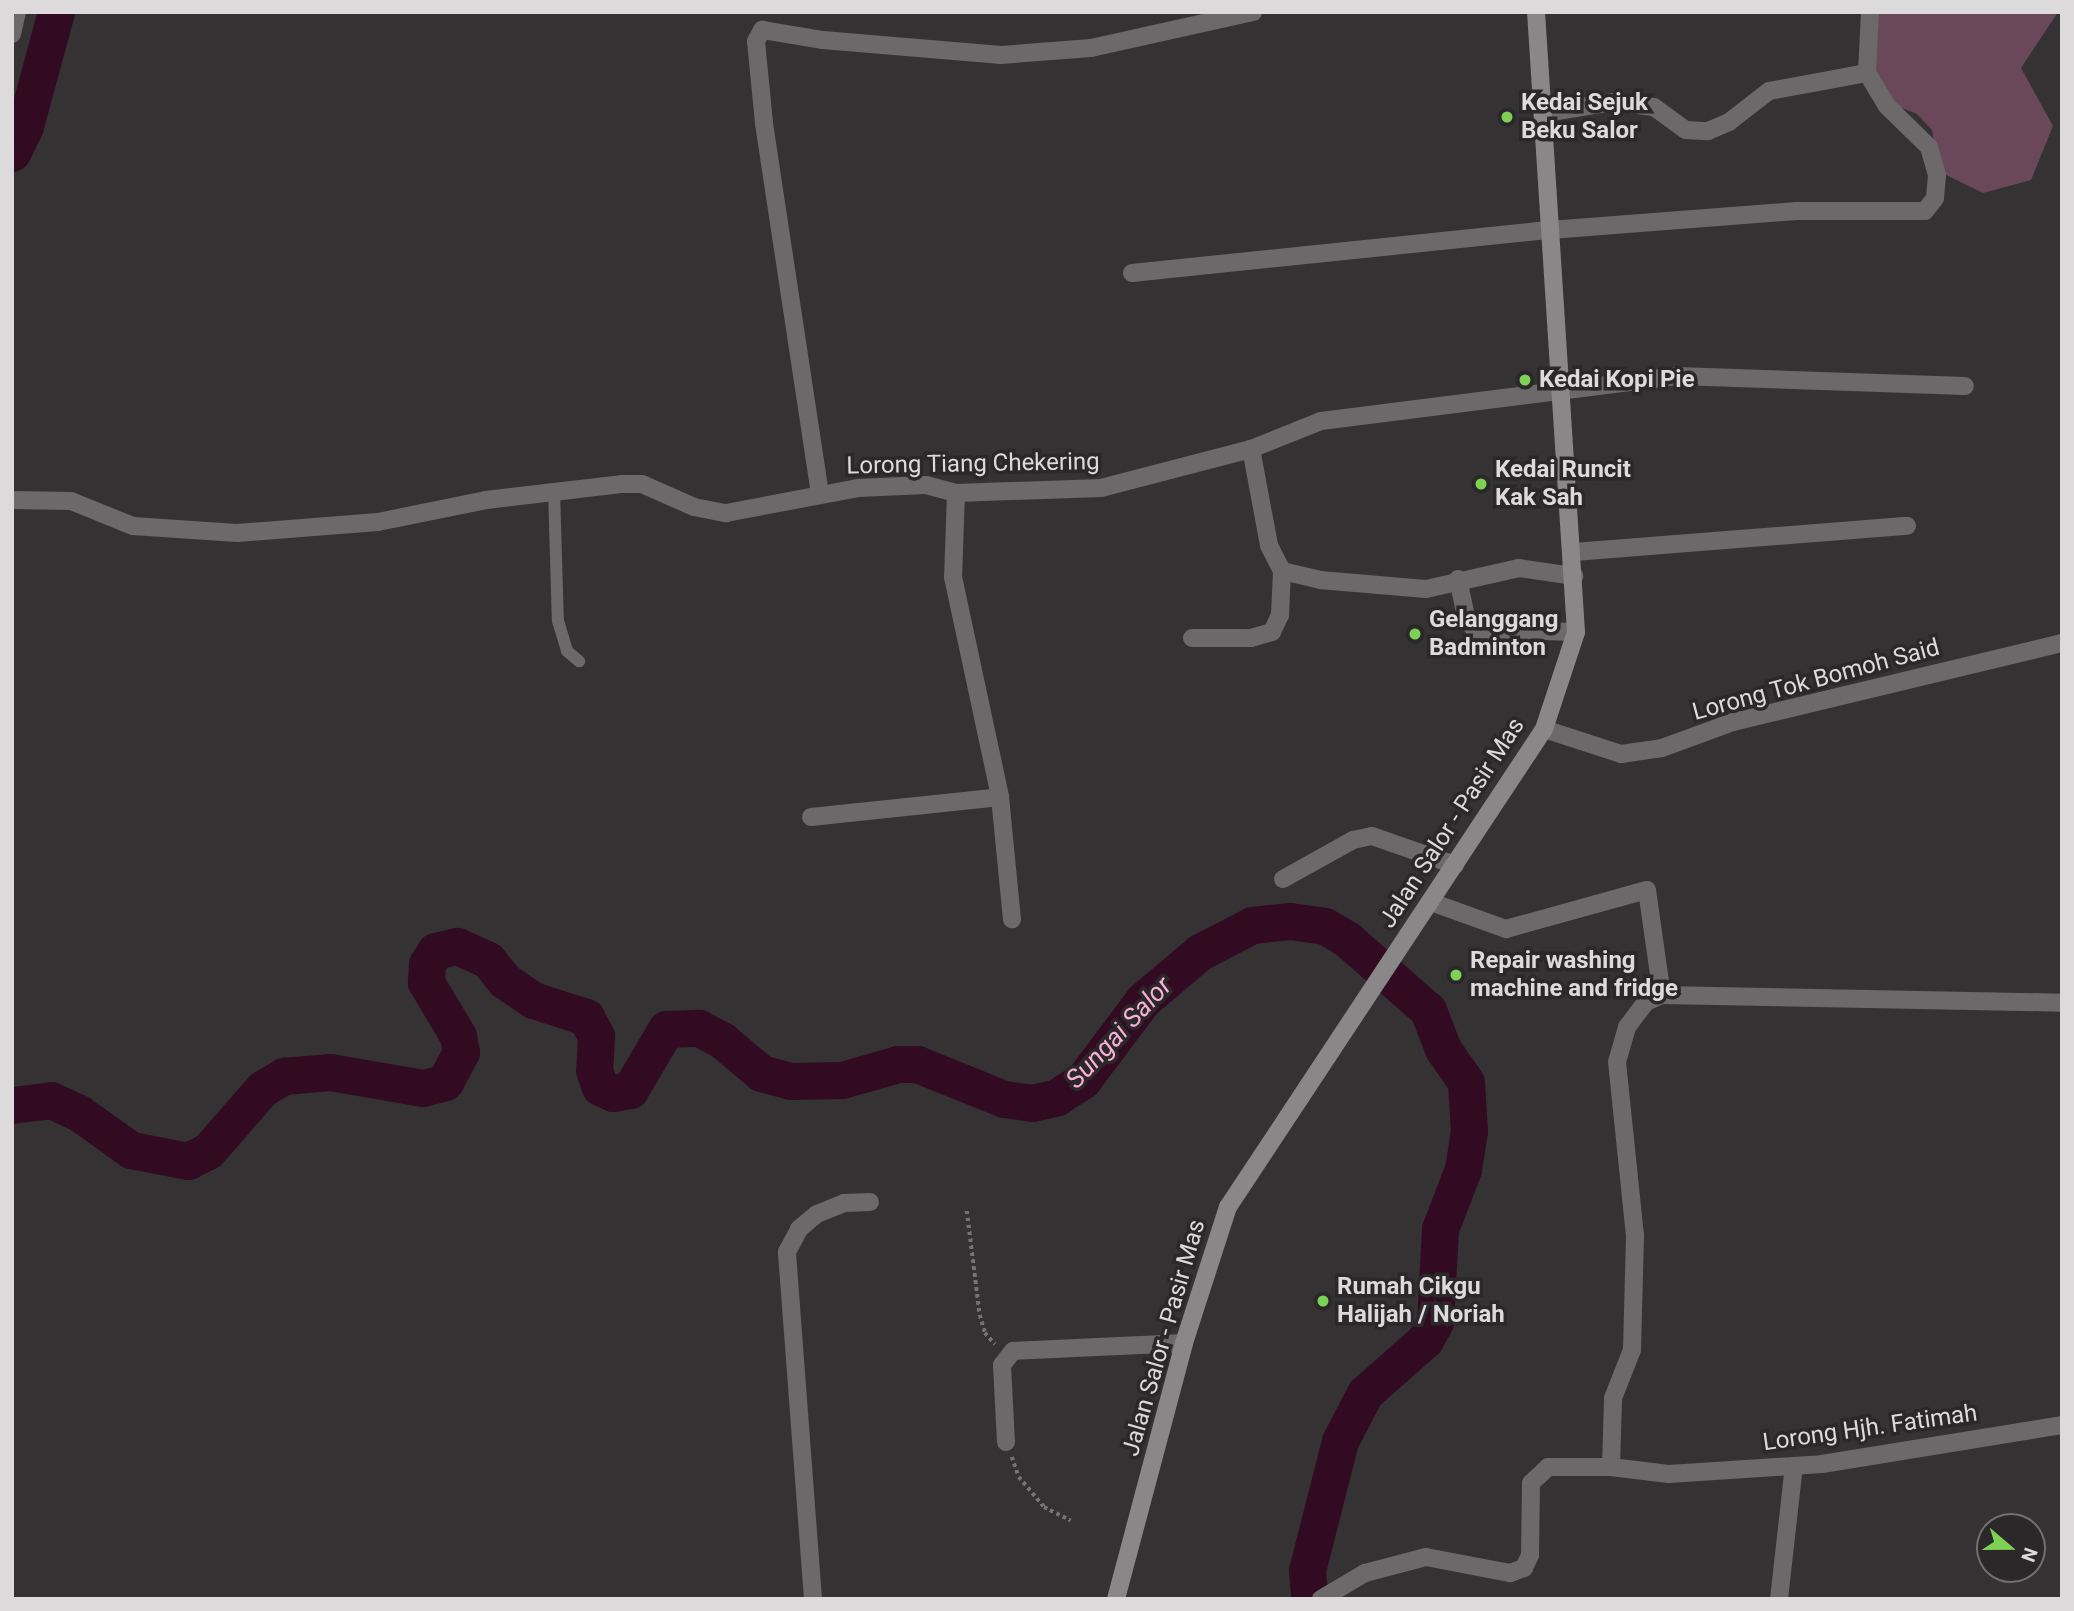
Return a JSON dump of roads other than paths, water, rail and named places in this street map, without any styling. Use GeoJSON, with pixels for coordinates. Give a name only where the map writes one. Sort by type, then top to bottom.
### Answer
{"type":"FeatureCollection","features":[{"type":"Feature","properties":{"kind":"main road","name":"Jalan Salor - Pasir Mas"},"geometry":{"type":"LineString","coordinates":[[1115,1599],[1184,1343],[1228,1207],[1544,729],[1576,632],[1574,552],[1536,12]]}},
{"type":"Feature","properties":{"kind":"street"},"geometry":{"type":"LineString","coordinates":[[12,34],[17,12]]}},
{"type":"Feature","properties":{"kind":"street"},"geometry":{"type":"LineString","coordinates":[[820,494],[764,123],[756,41],[762,30],[823,40],[1001,55],[1091,48],[1253,12]]}},
{"type":"Feature","properties":{"kind":"street"},"geometry":{"type":"LineString","coordinates":[[1132,273],[1550,230],[1796,211],[1925,211],[1935,198],[1937,175],[1929,147],[1887,106],[1867,73],[1870,12]]}},
{"type":"Feature","properties":{"kind":"street"},"geometry":{"type":"LineString","coordinates":[[1545,113],[1613,102],[1654,107],[1686,130],[1708,131],[1729,122],[1769,90],[1867,73]]}},
{"type":"Feature","properties":{"kind":"street","name":"Lorong Tiang Chekering"},"geometry":{"type":"LineString","coordinates":[[12,500],[71,501],[133,526],[237,533],[377,522],[554,490],[642,484],[694,507],[726,513],[820,494],[926,485],[956,493],[1101,488],[1251,449],[1321,421],[1677,376],[1965,386]]}},
{"type":"Feature","properties":{"kind":"street"},"geometry":{"type":"LineString","coordinates":[[1192,638],[1251,638],[1272,632],[1280,615],[1282,571],[1269,545],[1251,449]]}},
{"type":"Feature","properties":{"kind":"street"},"geometry":{"type":"LineString","coordinates":[[956,493],[953,577],[1000,797],[1012,919]]}},
{"type":"Feature","properties":{"kind":"street"},"geometry":{"type":"LineString","coordinates":[[1574,552],[1907,526]]}},
{"type":"Feature","properties":{"kind":"street"},"geometry":{"type":"LineString","coordinates":[[1282,571],[1382,588],[1426,589],[1458,579],[1519,568],[1574,576]]}},
{"type":"Feature","properties":{"kind":"street"},"geometry":{"type":"LineString","coordinates":[[1458,579],[1466,617],[1474,629],[1576,632]]}},
{"type":"Feature","properties":{"kind":"street","name":"Lorong Tok Bomoh Said"},"geometry":{"type":"LineString","coordinates":[[1544,729],[1621,754],[1662,748],[1733,722],[2062,643]]}},
{"type":"Feature","properties":{"kind":"street"},"geometry":{"type":"LineString","coordinates":[[811,817],[1000,797]]}},
{"type":"Feature","properties":{"kind":"street"},"geometry":{"type":"LineString","coordinates":[[1283,878],[1353,840],[1372,836],[1455,865]]}},
{"type":"Feature","properties":{"kind":"street"},"geometry":{"type":"LineString","coordinates":[[1431,902],[1506,929],[1647,890],[1662,995]]}},
{"type":"Feature","properties":{"kind":"street"},"geometry":{"type":"LineString","coordinates":[[1611,1467],[1614,1398],[1632,1350],[1635,1236],[1618,1062],[1626,1027],[1646,1003],[1662,995],[2062,1003]]}},
{"type":"Feature","properties":{"kind":"street"},"geometry":{"type":"LineString","coordinates":[[813,1599],[787,1252],[799,1229],[817,1214],[844,1203],[870,1202]]}},
{"type":"Feature","properties":{"kind":"street"},"geometry":{"type":"LineString","coordinates":[[1006,1442],[1005,1356],[1013,1351],[1184,1343]]}},
{"type":"Feature","properties":{"kind":"street","name":"Lorong Hjh. Fatimah"},"geometry":{"type":"LineString","coordinates":[[1329,1594],[1366,1573],[1426,1557],[1510,1573],[1524,1568],[1530,1555],[1531,1483],[1536,1474],[1548,1467],[1611,1467],[1669,1474],[1794,1466],[2062,1426]]}},
{"type":"Feature","properties":{"kind":"street"},"geometry":{"type":"LineString","coordinates":[[1779,1599],[1794,1466]]}},
{"type":"Feature","properties":{"kind":"lane"},"geometry":{"type":"LineString","coordinates":[[554,490],[558,621],[568,651],[579,661]]}},
{"type":"Feature","properties":{"kind":"waterway","name":"Sungai Salor"},"geometry":{"type":"LineString","coordinates":[[12,153],[25,126],[56,12]]}},
{"type":"Feature","properties":{"kind":"waterway","name":"Sungai Salor"},"geometry":{"type":"LineString","coordinates":[[12,1105],[51,1100],[79,1113],[131,1150],[188,1161],[208,1151],[262,1089],[284,1076],[330,1072],[423,1088],[445,1082],[461,1052],[458,1036],[426,982],[427,964],[435,951],[457,946],[488,960],[505,981],[533,1000],[586,1017],[596,1036],[594,1070],[600,1087],[613,1093],[630,1090],[666,1029],[699,1028],[723,1041],[761,1073],[790,1081],[842,1080],[898,1064],[917,1064],[1004,1099],[1032,1103],[1057,1097],[1083,1080],[1143,1000],[1200,952],[1252,925],[1290,921],[1325,926],[1348,940],[1428,1010],[1443,1049],[1466,1082],[1469,1131],[1463,1169],[1440,1229],[1435,1322],[1425,1340],[1365,1393],[1340,1441],[1307,1570],[1309,1593],[1314,1599]]}},
{"type":"Feature","properties":{"kind":"place","name":"Kedai Sejuk Beku Salor"},"geometry":{"type":"Point","coordinates":[1507,117]}},
{"type":"Feature","properties":{"kind":"place","name":"Kedai Kopi Pie"},"geometry":{"type":"Point","coordinates":[1525,380]}},
{"type":"Feature","properties":{"kind":"place","name":"Kedai Runcit Kak Sah"},"geometry":{"type":"Point","coordinates":[1481,484]}},
{"type":"Feature","properties":{"kind":"place","name":"Gelanggang Badminton"},"geometry":{"type":"Point","coordinates":[1415,634]}},
{"type":"Feature","properties":{"kind":"place","name":"Repair washing machine and fridge"},"geometry":{"type":"Point","coordinates":[1456,975]}},
{"type":"Feature","properties":{"kind":"place","name":"Rumah Cikgu Halijah / Noriah"},"geometry":{"type":"Point","coordinates":[1323,1301]}}]}
